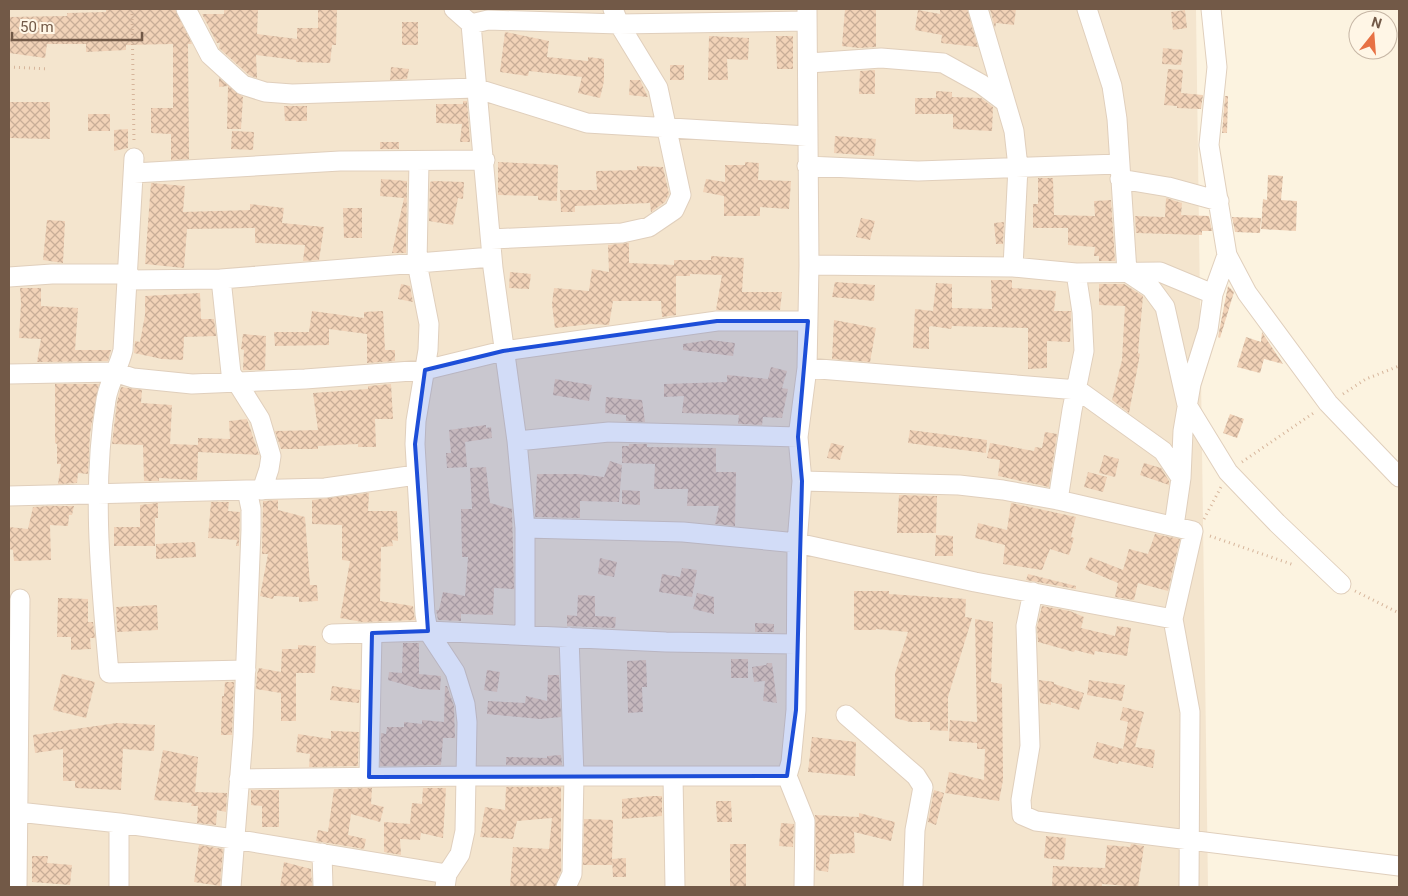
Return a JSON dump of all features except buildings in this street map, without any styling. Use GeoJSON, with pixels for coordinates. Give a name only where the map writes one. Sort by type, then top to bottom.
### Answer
{"type":"FeatureCollection","features":[{"type":"Feature","properties":{"kind":"street"},"geometry":{"type":"LineString","coordinates":[[186,9],[210,55],[243,85],[266,92],[292,94],[475,88],[587,123],[807,136]]}},
{"type":"Feature","properties":{"kind":"street"},"geometry":{"type":"LineString","coordinates":[[454,9],[471,24],[475,88],[485,160],[491,248],[503,351],[517,442],[525,528],[525,634]]}},
{"type":"Feature","properties":{"kind":"street"},"geometry":{"type":"LineString","coordinates":[[978,9],[1014,131],[1018,168],[1013,267]]}},
{"type":"Feature","properties":{"kind":"street"},"geometry":{"type":"LineString","coordinates":[[1088,9],[1112,86],[1117,119],[1127,272]]}},
{"type":"Feature","properties":{"kind":"street"},"geometry":{"type":"LineString","coordinates":[[1211,9],[1217,67],[1209,145],[1227,255],[1247,293],[1328,403],[1399,477]]}},
{"type":"Feature","properties":{"kind":"street"},"geometry":{"type":"LineString","coordinates":[[471,24],[488,20],[616,16],[807,15],[809,63],[806,166],[809,265],[808,321],[806,368],[798,437],[802,481],[797,543],[796,710],[791,762],[787,776],[805,821],[804,887]]}},
{"type":"Feature","properties":{"kind":"street"},"geometry":{"type":"LineString","coordinates":[[9,276],[52,274],[221,279],[417,262],[491,248],[622,233],[649,227],[674,210],[681,195],[668,127],[658,88],[616,16]]}},
{"type":"Feature","properties":{"kind":"street"},"geometry":{"type":"LineString","coordinates":[[809,63],[880,58],[943,63],[981,84],[1005,102]]}},
{"type":"Feature","properties":{"kind":"street"},"geometry":{"type":"LineString","coordinates":[[246,670],[110,673],[98,542],[98,494],[105,401],[109,382],[120,361],[123,350],[134,166],[485,160]]}},
{"type":"Feature","properties":{"kind":"street"},"geometry":{"type":"LineString","coordinates":[[13,811],[118,823],[322,853],[446,881],[460,854],[465,831],[466,722],[461,687],[445,654],[428,631],[416,475],[416,421],[425,370],[429,324],[417,262],[419,162]]}},
{"type":"Feature","properties":{"kind":"street"},"geometry":{"type":"LineString","coordinates":[[806,166],[918,171],[1018,168],[1119,172],[1218,201]]}},
{"type":"Feature","properties":{"kind":"street"},"geometry":{"type":"LineString","coordinates":[[1174,526],[1181,478],[1183,431],[1187,405],[1208,330],[1213,294],[1227,255]]}},
{"type":"Feature","properties":{"kind":"street"},"geometry":{"type":"LineString","coordinates":[[809,265],[1013,267],[1076,272],[1160,272],[1213,294]]}},
{"type":"Feature","properties":{"kind":"street"},"geometry":{"type":"LineString","coordinates":[[1058,500],[1072,410],[1078,390],[1084,351],[1082,312],[1076,272]]}},
{"type":"Feature","properties":{"kind":"street"},"geometry":{"type":"LineString","coordinates":[[1127,272],[1151,288],[1165,307],[1187,405],[1228,472],[1277,523],[1342,584]]}},
{"type":"Feature","properties":{"kind":"street"},"geometry":{"type":"LineString","coordinates":[[221,279],[231,373],[260,419],[271,456],[269,469],[254,490],[251,509],[246,670],[231,887]]}},
{"type":"Feature","properties":{"kind":"street"},"geometry":{"type":"LineString","coordinates":[[9,374],[114,372],[154,381],[192,384],[237,383],[425,370],[503,351],[717,321],[808,321]]}},
{"type":"Feature","properties":{"kind":"street"},"geometry":{"type":"LineString","coordinates":[[806,368],[1078,390],[1163,451],[1181,478]]}},
{"type":"Feature","properties":{"kind":"street"},"geometry":{"type":"LineString","coordinates":[[517,442],[609,432],[798,437]]}},
{"type":"Feature","properties":{"kind":"street"},"geometry":{"type":"LineString","coordinates":[[9,496],[325,488],[416,475]]}},
{"type":"Feature","properties":{"kind":"street"},"geometry":{"type":"LineString","coordinates":[[802,481],[959,485],[1058,500],[1193,530],[1173,619],[1190,712],[1189,887]]}},
{"type":"Feature","properties":{"kind":"street"},"geometry":{"type":"LineString","coordinates":[[525,528],[683,532],[797,543],[975,582],[1173,619]]}},
{"type":"Feature","properties":{"kind":"street"},"geometry":{"type":"LineString","coordinates":[[1033,592],[1026,626],[1030,746],[1021,800],[1022,815],[1036,821],[1399,866]]}},
{"type":"Feature","properties":{"kind":"street"},"geometry":{"type":"LineString","coordinates":[[17,887],[13,811],[20,600]]}},
{"type":"Feature","properties":{"kind":"street"},"geometry":{"type":"LineString","coordinates":[[332,634],[428,631],[666,642],[796,644]]}},
{"type":"Feature","properties":{"kind":"street"},"geometry":{"type":"LineString","coordinates":[[369,777],[372,633]]}},
{"type":"Feature","properties":{"kind":"street"},"geometry":{"type":"LineString","coordinates":[[566,887],[572,874],[574,776],[569,637]]}},
{"type":"Feature","properties":{"kind":"street"},"geometry":{"type":"LineString","coordinates":[[846,715],[916,776],[923,787],[915,830],[913,887]]}},
{"type":"Feature","properties":{"kind":"street"},"geometry":{"type":"LineString","coordinates":[[239,780],[467,776],[787,776]]}},
{"type":"Feature","properties":{"kind":"street"},"geometry":{"type":"LineString","coordinates":[[673,777],[675,887]]}},
{"type":"Feature","properties":{"kind":"street"},"geometry":{"type":"LineString","coordinates":[[118,823],[119,887]]}},
{"type":"Feature","properties":{"kind":"street"},"geometry":{"type":"LineString","coordinates":[[322,853],[323,887]]}},
{"type":"Feature","properties":{"kind":"path"},"geometry":{"type":"LineString","coordinates":[[132,9],[134,166]]}},
{"type":"Feature","properties":{"kind":"path"},"geometry":{"type":"LineString","coordinates":[[9,67],[48,69]]}},
{"type":"Feature","properties":{"kind":"path"},"geometry":{"type":"LineString","coordinates":[[1193,530],[1208,515],[1228,472],[1366,378],[1399,366]]}},
{"type":"Feature","properties":{"kind":"highlighted area"},"geometry":{"type":"Polygon","coordinates":[[[717,321],[808,321],[798,437],[802,481],[796,710],[787,776],[369,777],[372,633],[428,631],[415,444],[425,370],[503,351],[717,321]]]}},
{"type":"Feature","properties":{"kind":"shaded area"},"geometry":{"type":"Polygon","coordinates":[[[9,9],[1196,9],[1208,887],[9,887],[9,9]]]}}]}
